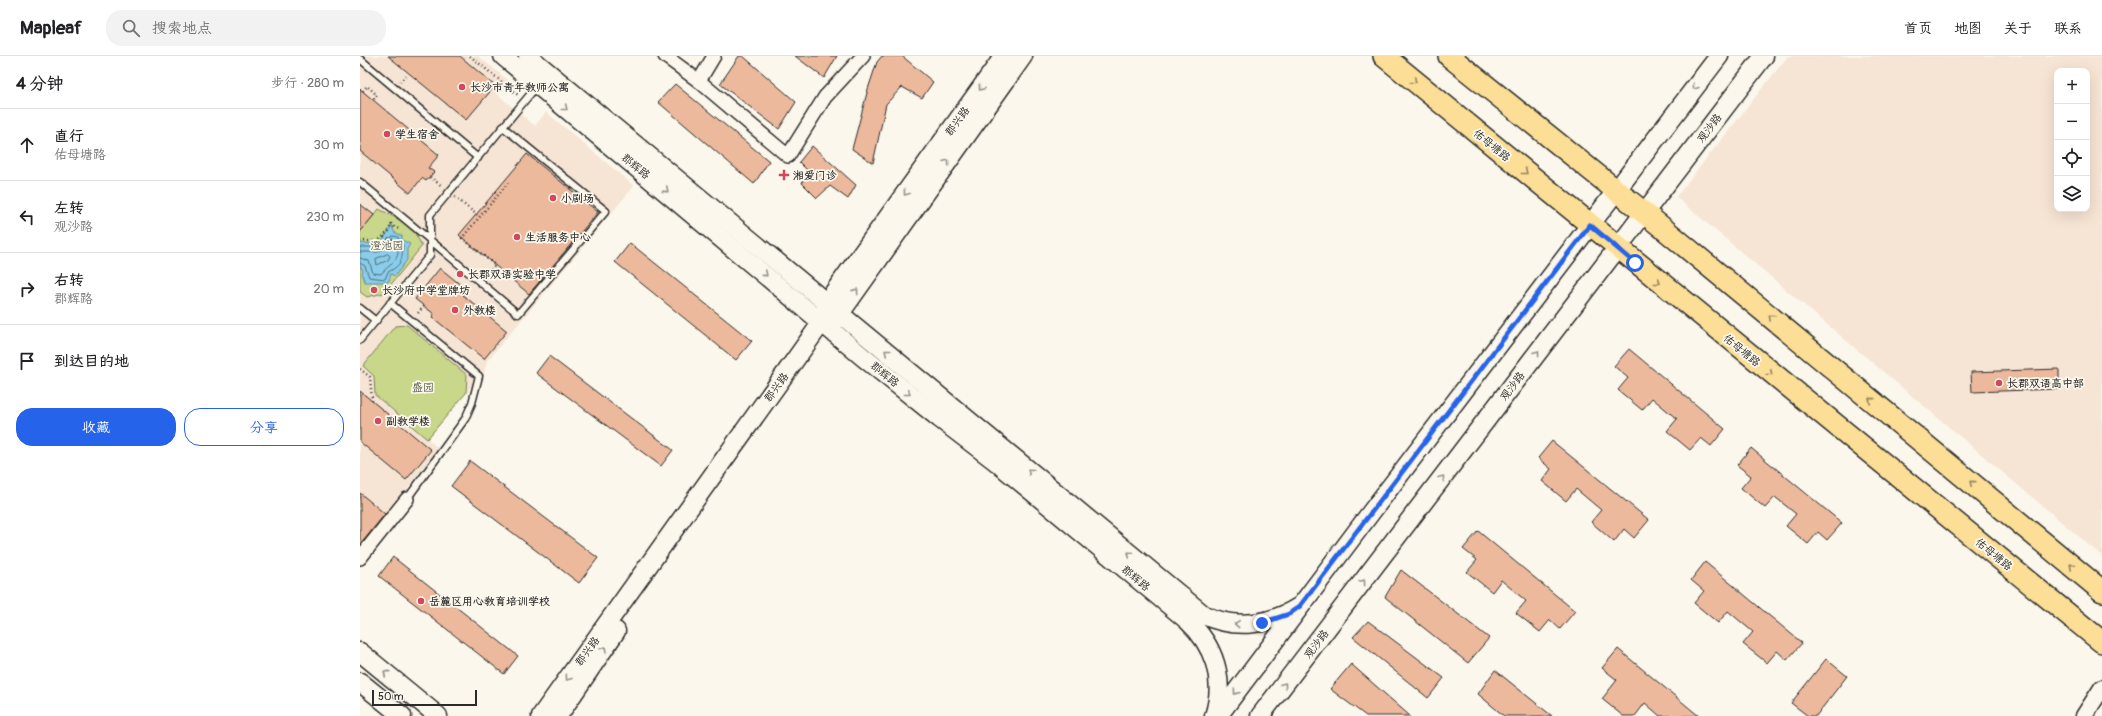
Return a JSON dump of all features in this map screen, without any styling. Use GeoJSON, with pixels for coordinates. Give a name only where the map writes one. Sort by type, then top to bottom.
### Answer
{"type":"FeatureCollection","features":[{"type":"Feature","properties":{"kind":"main road","name":"郡辉路"},"geometry":{"type":"LineString","coordinates":[[503,56],[826,326],[939,418],[994,460],[1196,628],[1205,638],[1215,662],[1219,687],[1214,716]]}},
{"type":"Feature","properties":{"kind":"main road","name":"郡辉路"},"geometry":{"type":"LineString","coordinates":[[528,56],[1204,615],[1225,623],[1249,624],[1276,619],[1300,606]]}},
{"type":"Feature","properties":{"kind":"main road","name":"郡兴路"},"geometry":{"type":"LineString","coordinates":[[558,716],[628,612],[826,326],[827,302],[1004,56]]}},
{"type":"Feature","properties":{"kind":"main road","name":"郡兴路"},"geometry":{"type":"LineString","coordinates":[[540,716],[826,326],[841,314],[1023,56]]}},
{"type":"Feature","properties":{"kind":"main road","name":"佑母塘路"},"geometry":{"type":"LineString","coordinates":[[1384,56],[1617,248],[2102,642]]}},
{"type":"Feature","properties":{"kind":"main road"},"geometry":{"type":"LineString","coordinates":[[1450,56],[1644,213],[2102,590]]}},
{"type":"Feature","properties":{"kind":"main road"},"geometry":{"type":"LineString","coordinates":[[1218,716],[1719,56]]}},
{"type":"Feature","properties":{"kind":"main road","name":"观沙路"},"geometry":{"type":"LineString","coordinates":[[1260,716],[1764,56]]}},
{"type":"Feature","properties":{"kind":"main road"},"geometry":{"type":"LineString","coordinates":[[360,652],[438,716]]}},
{"type":"Feature","properties":{"kind":"main road"},"geometry":{"type":"LineString","coordinates":[[360,682],[402,716]]}},
{"type":"Feature","properties":{"kind":"street"},"geometry":{"type":"LineString","coordinates":[[665,56],[699,81],[788,156],[825,98],[863,56]]}},
{"type":"Feature","properties":{"kind":"street"},"geometry":{"type":"LineString","coordinates":[[699,81],[714,56]]}},
{"type":"Feature","properties":{"kind":"street"},"geometry":{"type":"LineString","coordinates":[[360,558],[407,499]]}},
{"type":"Feature","properties":{"kind":"street"},"geometry":{"type":"LineString","coordinates":[[2084,716],[2102,688]]}},
{"type":"Feature","properties":{"kind":"lane"},"geometry":{"type":"LineString","coordinates":[[360,60],[478,158]]}},
{"type":"Feature","properties":{"kind":"lane"},"geometry":{"type":"LineString","coordinates":[[360,340],[430,255],[430,215],[538,85]]}},
{"type":"Feature","properties":{"kind":"lane"},"geometry":{"type":"LineString","coordinates":[[360,182],[518,314],[606,211],[503,127]]}},
{"type":"Feature","properties":{"kind":"lane"},"geometry":{"type":"LineString","coordinates":[[390,303],[478,376],[472,403],[465,419],[407,499]]}},
{"type":"Feature","properties":{"kind":"lane"},"geometry":{"type":"LineString","coordinates":[[360,308],[376,321]]}},
{"type":"Feature","properties":{"kind":"path"},"geometry":{"type":"LineString","coordinates":[[470,56],[524,101]]}},
{"type":"Feature","properties":{"kind":"path"},"geometry":{"type":"LineString","coordinates":[[403,78],[408,72]]}},
{"type":"Feature","properties":{"kind":"path"},"geometry":{"type":"LineString","coordinates":[[363,91],[367,86],[377,95],[373,100]]}},
{"type":"Feature","properties":{"kind":"path"},"geometry":{"type":"LineString","coordinates":[[430,177],[435,181]]}},
{"type":"Feature","properties":{"kind":"path"},"geometry":{"type":"LineString","coordinates":[[490,270],[495,265],[462,238],[508,183]]}},
{"type":"Feature","properties":{"kind":"path"},"geometry":{"type":"LineString","coordinates":[[472,211],[477,215]]}},
{"type":"Feature","properties":{"kind":"path"},"geometry":{"type":"LineString","coordinates":[[360,241],[373,242],[384,237],[392,224],[395,228],[404,230],[418,230]]}},
{"type":"Feature","properties":{"kind":"path"},"geometry":{"type":"LineString","coordinates":[[384,237],[396,241]]}},
{"type":"Feature","properties":{"kind":"path"},"geometry":{"type":"LineString","coordinates":[[360,369],[370,377],[372,401]]}},
{"type":"Feature","properties":{"kind":"shaded area","name":"长郡双语实验中学"},"geometry":{"type":"Polygon","coordinates":[[[360,56],[478,56],[509,81],[498,95],[535,126],[546,112],[634,186],[487,361],[479,392],[472,386],[428,439],[439,449],[386,515],[360,493],[360,56]]]}},
{"type":"Feature","properties":{"kind":"shaded area","name":"长郡双语高中部"},"geometry":{"type":"Polygon","coordinates":[[[1788,56],[2102,56],[2102,556],[1676,197],[1788,56]]]}},
{"type":"Feature","properties":{"kind":"green space","name":"澄池园"},"geometry":{"type":"Polygon","coordinates":[[[379,209],[411,226],[422,246],[384,293],[367,297],[360,292],[360,232],[379,209]]]}},
{"type":"Feature","properties":{"kind":"green space","name":"盛园"},"geometry":{"type":"Polygon","coordinates":[[[407,325],[467,375],[466,393],[427,439],[375,395],[374,376],[363,366],[395,326],[407,325]]]}},
{"type":"Feature","properties":{"kind":"water"},"geometry":{"type":"Polygon","coordinates":[[[392,225],[394,232],[402,236],[402,240],[410,244],[407,249],[407,260],[395,276],[391,274],[389,281],[365,282],[360,265],[360,243],[373,243],[381,241],[392,225]]]}},
{"type":"Feature","properties":{"kind":"building","name":"长沙市青年教师公寓"},"geometry":{"type":"Polygon","coordinates":[[[388,56],[460,56],[495,86],[466,120],[388,56]]]}},
{"type":"Feature","properties":{"kind":"building"},"geometry":{"type":"Polygon","coordinates":[[[739,56],[743,56],[796,102],[779,129],[720,84],[739,56]]]}},
{"type":"Feature","properties":{"kind":"building"},"geometry":{"type":"Polygon","coordinates":[[[795,56],[837,56],[824,78],[795,56]]]}},
{"type":"Feature","properties":{"kind":"building"},"geometry":{"type":"Polygon","coordinates":[[[882,56],[902,56],[933,82],[922,98],[902,87],[886,104],[873,163],[852,149],[868,89],[877,62],[882,56]]]}},
{"type":"Feature","properties":{"kind":"building"},"geometry":{"type":"Polygon","coordinates":[[[675,84],[769,161],[754,184],[658,102],[675,84]]]}},
{"type":"Feature","properties":{"kind":"building","name":"学生宿舍"},"geometry":{"type":"Polygon","coordinates":[[[360,89],[439,155],[428,168],[434,172],[426,181],[422,178],[410,193],[360,151],[360,89]]]}},
{"type":"Feature","properties":{"kind":"building"},"geometry":{"type":"Polygon","coordinates":[[[812,146],[856,185],[848,199],[830,186],[817,198],[802,183],[807,170],[799,162],[812,146]]]}},
{"type":"Feature","properties":{"kind":"building","name":"生活服务中心"},"geometry":{"type":"Polygon","coordinates":[[[527,154],[598,212],[529,294],[459,235],[527,154]]]}},
{"type":"Feature","properties":{"kind":"building"},"geometry":{"type":"Polygon","coordinates":[[[360,204],[374,215],[360,232],[360,204]]]}},
{"type":"Feature","properties":{"kind":"building"},"geometry":{"type":"Polygon","coordinates":[[[630,243],[752,341],[736,360],[615,262],[630,243]]]}},
{"type":"Feature","properties":{"kind":"building","name":"外教楼"},"geometry":{"type":"Polygon","coordinates":[[[440,268],[467,290],[463,295],[507,331],[484,359],[432,317],[434,314],[415,299],[440,268]]]}},
{"type":"Feature","properties":{"kind":"building"},"geometry":{"type":"Polygon","coordinates":[[[1629,349],[1725,429],[1711,446],[1701,438],[1690,450],[1667,431],[1677,419],[1652,398],[1642,410],[1618,390],[1628,378],[1614,366],[1629,349]]]}},
{"type":"Feature","properties":{"kind":"building"},"geometry":{"type":"Polygon","coordinates":[[[549,356],[673,450],[661,466],[536,373],[549,356]]]}},
{"type":"Feature","properties":{"kind":"building"},"geometry":{"type":"Polygon","coordinates":[[[2059,369],[2059,389],[1972,392],[1971,372],[2059,369]]]}},
{"type":"Feature","properties":{"kind":"building","name":"副教学楼"},"geometry":{"type":"Polygon","coordinates":[[[360,391],[431,450],[406,480],[360,442],[360,391]]]}},
{"type":"Feature","properties":{"kind":"building"},"geometry":{"type":"Polygon","coordinates":[[[1552,441],[1649,520],[1634,538],[1624,529],[1614,542],[1591,522],[1601,510],[1576,489],[1566,501],[1542,481],[1551,469],[1538,458],[1552,441]]]}},
{"type":"Feature","properties":{"kind":"building"},"geometry":{"type":"Polygon","coordinates":[[[1751,448],[1842,523],[1827,540],[1818,532],[1808,544],[1786,526],[1796,514],[1775,497],[1765,508],[1741,488],[1751,476],[1737,465],[1751,448]]]}},
{"type":"Feature","properties":{"kind":"building"},"geometry":{"type":"Polygon","coordinates":[[[470,461],[598,558],[579,583],[451,486],[470,461]]]}},
{"type":"Feature","properties":{"kind":"building"},"geometry":{"type":"Polygon","coordinates":[[[360,493],[385,514],[360,545],[360,493]]]}},
{"type":"Feature","properties":{"kind":"building"},"geometry":{"type":"Polygon","coordinates":[[[1478,531],[1575,611],[1560,629],[1550,620],[1540,632],[1516,613],[1526,601],[1501,580],[1492,592],[1467,572],[1477,560],[1463,549],[1478,531]]]}},
{"type":"Feature","properties":{"kind":"building"},"geometry":{"type":"Polygon","coordinates":[[[393,557],[518,656],[504,674],[379,576],[393,557]]]}},
{"type":"Feature","properties":{"kind":"building"},"geometry":{"type":"Polygon","coordinates":[[[1705,562],[1802,643],[1787,660],[1777,651],[1767,663],[1743,644],[1753,632],[1728,611],[1718,623],[1694,603],[1704,591],[1691,580],[1705,562]]]}},
{"type":"Feature","properties":{"kind":"building"},"geometry":{"type":"Polygon","coordinates":[[[1401,570],[1489,638],[1468,663],[1385,597],[1401,570]]]}},
{"type":"Feature","properties":{"kind":"building"},"geometry":{"type":"Polygon","coordinates":[[[1368,621],[1444,678],[1428,698],[1353,637],[1368,621]]]}},
{"type":"Feature","properties":{"kind":"building"},"geometry":{"type":"Polygon","coordinates":[[[1618,649],[1699,716],[1660,716],[1645,703],[1635,716],[1623,716],[1602,699],[1617,680],[1602,668],[1618,649]]]}},
{"type":"Feature","properties":{"kind":"building"},"geometry":{"type":"Polygon","coordinates":[[[1826,659],[1847,676],[1816,716],[1808,716],[1791,703],[1826,659]]]}},
{"type":"Feature","properties":{"kind":"building"},"geometry":{"type":"Polygon","coordinates":[[[1351,664],[1410,716],[1366,716],[1330,689],[1351,664]]]}},
{"type":"Feature","properties":{"kind":"building"},"geometry":{"type":"Polygon","coordinates":[[[1495,670],[1552,716],[1504,716],[1478,694],[1495,670]]]}},
{"type":"Feature","properties":{"kind":"place","name":"长沙市青年教师公寓"},"geometry":{"type":"Point","coordinates":[462,87]}},
{"type":"Feature","properties":{"kind":"place","name":"学生宿舍"},"geometry":{"type":"Point","coordinates":[387,134]}},
{"type":"Feature","properties":{"kind":"place","name":"湘爱门诊"},"geometry":{"type":"Point","coordinates":[784,175]}},
{"type":"Feature","properties":{"kind":"place","name":"小剧场"},"geometry":{"type":"Point","coordinates":[553,198]}},
{"type":"Feature","properties":{"kind":"place","name":"生活服务中心"},"geometry":{"type":"Point","coordinates":[517,237]}},
{"type":"Feature","properties":{"kind":"place","name":"长郡双语实验中学"},"geometry":{"type":"Point","coordinates":[460,274]}},
{"type":"Feature","properties":{"kind":"place","name":"长沙府中学堂牌坊"},"geometry":{"type":"Point","coordinates":[374,290]}},
{"type":"Feature","properties":{"kind":"place","name":"外教楼"},"geometry":{"type":"Point","coordinates":[455,310]}},
{"type":"Feature","properties":{"kind":"place","name":"长郡双语高中部"},"geometry":{"type":"Point","coordinates":[1999,383]}},
{"type":"Feature","properties":{"kind":"place","name":"副教学楼"},"geometry":{"type":"Point","coordinates":[378,421]}},
{"type":"Feature","properties":{"kind":"place","name":"岳麓区用心教育培训学校"},"geometry":{"type":"Point","coordinates":[421,601]}},
{"type":"Feature","properties":{"kind":"route"},"geometry":{"type":"LineString","coordinates":[[1262,623],[1289,614],[1300,606],[1590,225],[1635,263]]}}]}
